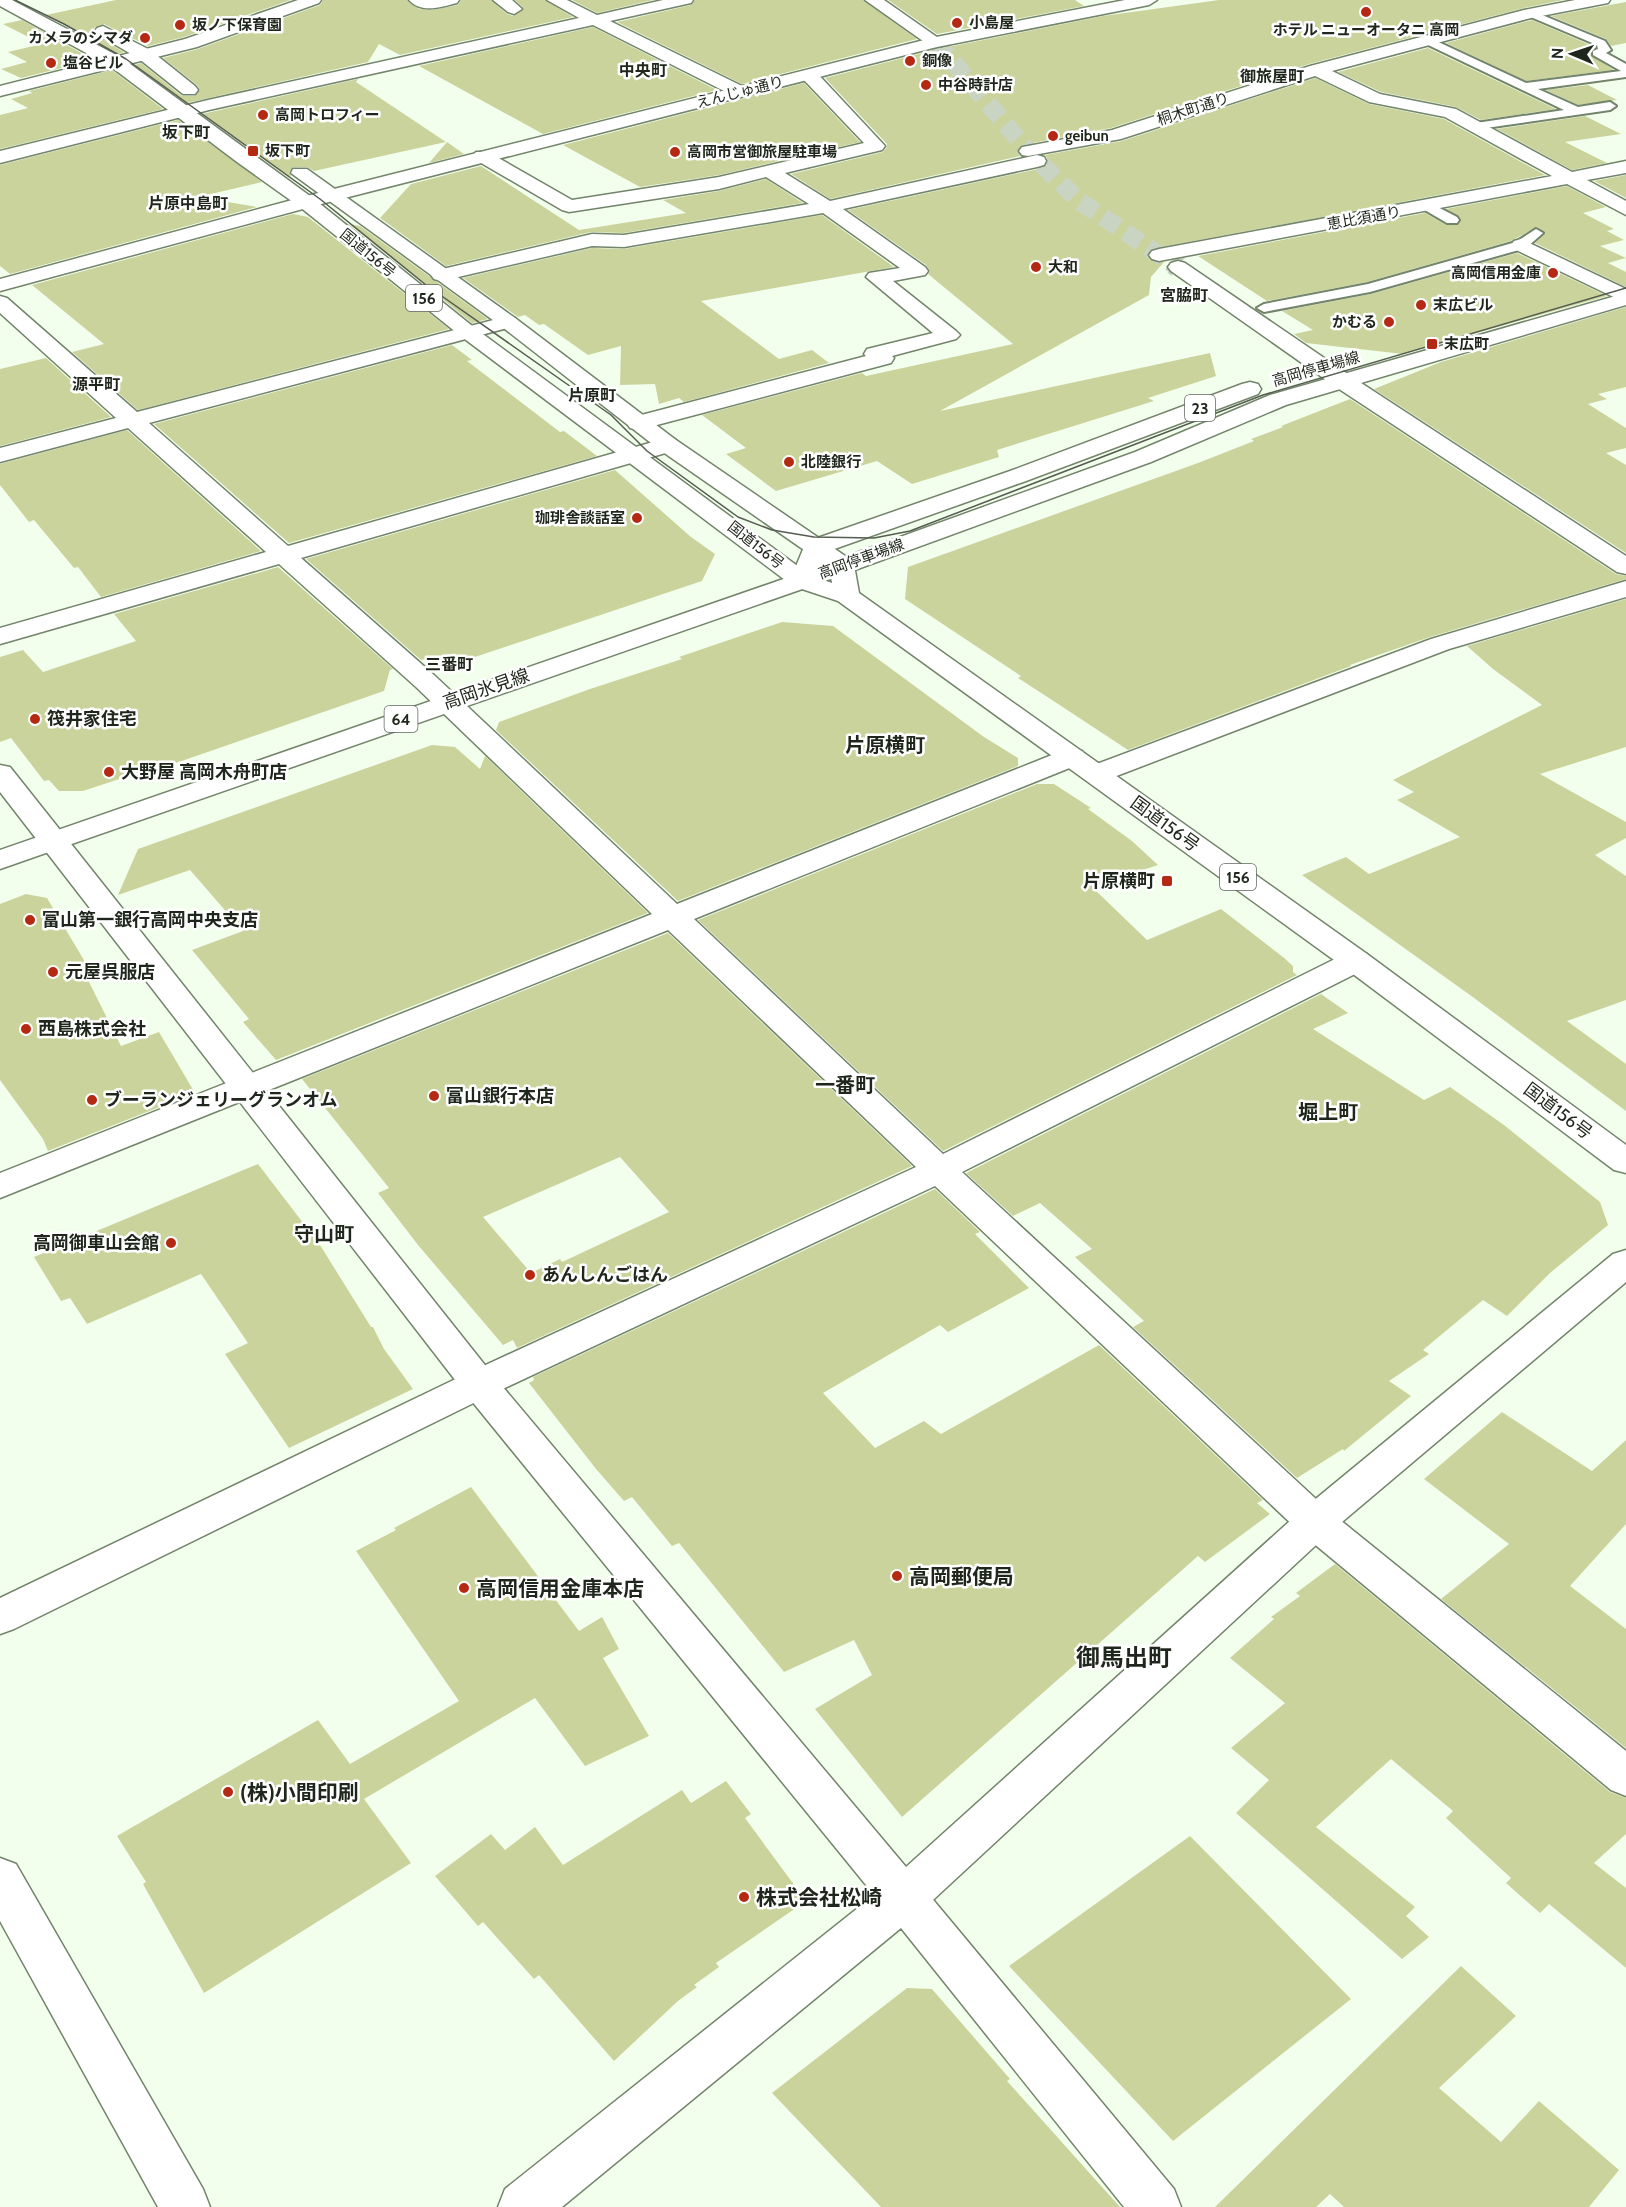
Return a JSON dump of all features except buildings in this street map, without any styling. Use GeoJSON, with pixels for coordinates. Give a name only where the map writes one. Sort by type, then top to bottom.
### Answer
{"type":"FeatureCollection","features":[{"type":"Feature","properties":{"kind":"main road","name":"国道156号"},"geometry":{"type":"LineString","coordinates":[[0,0],[116,62],[307,203],[469,333],[635,454],[802,581],[847,596],[1356,961],[1626,1162]]}},
{"type":"Feature","properties":{"kind":"main road"},"geometry":{"type":"LineString","coordinates":[[39,0],[58,9]]}},
{"type":"Feature","properties":{"kind":"main road"},"geometry":{"type":"LineString","coordinates":[[0,91],[116,62],[243,26],[313,0]]}},
{"type":"Feature","properties":{"kind":"main road"},"geometry":{"type":"LineString","coordinates":[[417,0],[429,5],[451,0]]}},
{"type":"Feature","properties":{"kind":"main road"},"geometry":{"type":"LineString","coordinates":[[555,0],[740,92]]}},
{"type":"Feature","properties":{"kind":"main road"},"geometry":{"type":"LineString","coordinates":[[0,157],[208,105],[686,0]]}},
{"type":"Feature","properties":{"kind":"main road"},"geometry":{"type":"LineString","coordinates":[[873,0],[936,42]]}},
{"type":"Feature","properties":{"kind":"main road","name":"えんじゅ通り"},"geometry":{"type":"LineString","coordinates":[[0,285],[482,156],[936,42],[1149,0]]}},
{"type":"Feature","properties":{"kind":"main road","name":"桐木町通り"},"geometry":{"type":"LineString","coordinates":[[441,275],[592,240],[624,241],[827,207],[1115,135],[1316,70],[1530,13],[1602,0]]}},
{"type":"Feature","properties":{"kind":"main road"},"geometry":{"type":"LineString","coordinates":[[1505,3],[1530,13]]}},
{"type":"Feature","properties":{"kind":"main road"},"geometry":{"type":"LineString","coordinates":[[87,22],[144,54],[231,122]]}},
{"type":"Feature","properties":{"kind":"main road"},"geometry":{"type":"LineString","coordinates":[[1316,70],[1374,98],[1450,113],[1626,209]]}},
{"type":"Feature","properties":{"kind":"main road"},"geometry":{"type":"LineString","coordinates":[[482,156],[569,206],[719,183],[876,146],[809,75]]}},
{"type":"Feature","properties":{"kind":"main road","name":"国道156号"},"geometry":{"type":"LineString","coordinates":[[285,161],[508,322],[668,445],[842,565]]}},
{"type":"Feature","properties":{"kind":"main road","name":"恵比須通り"},"geometry":{"type":"LineString","coordinates":[[1159,255],[1626,167]]}},
{"type":"Feature","properties":{"kind":"main road"},"geometry":{"type":"LineString","coordinates":[[638,423],[883,358],[875,354],[949,335],[876,278],[918,271],[827,207],[769,171]]}},
{"type":"Feature","properties":{"kind":"main road"},"geometry":{"type":"LineString","coordinates":[[1528,239],[1626,298]]}},
{"type":"Feature","properties":{"kind":"main road"},"geometry":{"type":"LineString","coordinates":[[1178,267],[1344,382],[1626,567]]}},
{"type":"Feature","properties":{"kind":"main road","name":"高岡停車場線"},"geometry":{"type":"LineString","coordinates":[[802,581],[815,547],[1007,480],[1268,382],[1626,279]]}},
{"type":"Feature","properties":{"kind":"main road","name":"高岡停車場線"},"geometry":{"type":"LineString","coordinates":[[802,581],[1143,457],[1278,400],[1626,298]]}},
{"type":"Feature","properties":{"kind":"main road"},"geometry":{"type":"LineString","coordinates":[[0,302],[447,703],[939,1170],[1316,1522],[1626,1777]]}},
{"type":"Feature","properties":{"kind":"main road"},"geometry":{"type":"LineString","coordinates":[[0,456],[508,322]]}},
{"type":"Feature","properties":{"kind":"main road"},"geometry":{"type":"LineString","coordinates":[[0,636],[668,445]]}},
{"type":"Feature","properties":{"kind":"main road"},"geometry":{"type":"LineString","coordinates":[[842,565],[847,596]]}},
{"type":"Feature","properties":{"kind":"main road","name":"高岡氷見線"},"geometry":{"type":"LineString","coordinates":[[0,861],[447,703],[802,581]]}},
{"type":"Feature","properties":{"kind":"main road"},"geometry":{"type":"LineString","coordinates":[[1096,774],[1440,644],[1626,589]]}},
{"type":"Feature","properties":{"kind":"main road"},"geometry":{"type":"LineString","coordinates":[[0,1186],[244,1087],[675,918],[1072,757]]}},
{"type":"Feature","properties":{"kind":"main road"},"geometry":{"type":"LineString","coordinates":[[0,773],[479,1384],[1156,2207]]}},
{"type":"Feature","properties":{"kind":"main road"},"geometry":{"type":"LineString","coordinates":[[0,1617],[479,1384],[939,1170],[1356,961]]}},
{"type":"Feature","properties":{"kind":"main road"},"geometry":{"type":"LineString","coordinates":[[523,2207],[904,1898],[1316,1522],[1626,1263]]}},
{"type":"Feature","properties":{"kind":"main road"},"geometry":{"type":"LineString","coordinates":[[0,1878],[184,2207]]}},
{"type":"Feature","properties":{"kind":"lane"},"geometry":{"type":"LineString","coordinates":[[1530,13],[1601,43],[1605,50],[1597,53],[1626,69]]}},
{"type":"Feature","properties":{"kind":"lane"},"geometry":{"type":"LineString","coordinates":[[1428,41],[1576,111]]}},
{"type":"Feature","properties":{"kind":"lane"},"geometry":{"type":"LineString","coordinates":[[1523,87],[1626,74]]}},
{"type":"Feature","properties":{"kind":"lane"},"geometry":{"type":"LineString","coordinates":[[1476,127],[1610,106]]}},
{"type":"Feature","properties":{"kind":"lane"},"geometry":{"type":"LineString","coordinates":[[1428,206],[1452,220]]}},
{"type":"Feature","properties":{"kind":"lane"},"geometry":{"type":"LineString","coordinates":[[1264,308],[1370,288],[1528,239]]}},
{"type":"Feature","properties":{"kind":"tunnel"},"geometry":{"type":"LineString","coordinates":[[936,42],[1028,151],[1079,201],[1176,266]]}},
{"type":"Feature","properties":{"kind":"tunnel"},"geometry":{"type":"LineString","coordinates":[[1174,264],[1178,267]]}},
{"type":"Feature","properties":{"kind":"tram line"},"geometry":{"type":"LineString","coordinates":[[15,0],[64,24],[126,59],[320,199],[426,285],[611,415],[647,451],[738,517],[772,530],[814,537],[874,538],[910,531],[1263,395],[1626,288]]}},
{"type":"Feature","properties":{"kind":"place","name":"ホテル ニューオータニ 高岡"},"geometry":{"type":"Point","coordinates":[1366,12]}},
{"type":"Feature","properties":{"kind":"place","name":"小島屋"},"geometry":{"type":"Point","coordinates":[957,23]}},
{"type":"Feature","properties":{"kind":"place","name":"坂ノ下保育園"},"geometry":{"type":"Point","coordinates":[180,25]}},
{"type":"Feature","properties":{"kind":"place","name":"カメラのシマダ"},"geometry":{"type":"Point","coordinates":[145,38]}},
{"type":"Feature","properties":{"kind":"place","name":"銅像"},"geometry":{"type":"Point","coordinates":[910,61]}},
{"type":"Feature","properties":{"kind":"place","name":"塩谷ビル"},"geometry":{"type":"Point","coordinates":[51,63]}},
{"type":"Feature","properties":{"kind":"place","name":"中谷時計店"},"geometry":{"type":"Point","coordinates":[926,85]}},
{"type":"Feature","properties":{"kind":"place","name":"高岡トロフィー"},"geometry":{"type":"Point","coordinates":[263,115]}},
{"type":"Feature","properties":{"kind":"place","name":"geibun"},"geometry":{"type":"Point","coordinates":[1053,136]}},
{"type":"Feature","properties":{"kind":"place","name":"坂下町"},"geometry":{"type":"Point","coordinates":[253,151]}},
{"type":"Feature","properties":{"kind":"place","name":"高岡市営御旅屋駐車場"},"geometry":{"type":"Point","coordinates":[675,152]}},
{"type":"Feature","properties":{"kind":"place","name":"大和"},"geometry":{"type":"Point","coordinates":[1036,267]}},
{"type":"Feature","properties":{"kind":"place","name":"高岡信用金庫"},"geometry":{"type":"Point","coordinates":[1553,273]}},
{"type":"Feature","properties":{"kind":"place","name":"末広ビル"},"geometry":{"type":"Point","coordinates":[1421,305]}},
{"type":"Feature","properties":{"kind":"place","name":"かむる"},"geometry":{"type":"Point","coordinates":[1389,322]}},
{"type":"Feature","properties":{"kind":"place","name":"末広町"},"geometry":{"type":"Point","coordinates":[1432,344]}},
{"type":"Feature","properties":{"kind":"place","name":"北陸銀行"},"geometry":{"type":"Point","coordinates":[789,462]}},
{"type":"Feature","properties":{"kind":"place","name":"珈琲舎談話室"},"geometry":{"type":"Point","coordinates":[637,518]}},
{"type":"Feature","properties":{"kind":"place","name":"筏井家住宅"},"geometry":{"type":"Point","coordinates":[35,719]}},
{"type":"Feature","properties":{"kind":"place","name":"大野屋 高岡木舟町店"},"geometry":{"type":"Point","coordinates":[109,772]}},
{"type":"Feature","properties":{"kind":"place","name":"片原横町"},"geometry":{"type":"Point","coordinates":[1167,881]}},
{"type":"Feature","properties":{"kind":"place","name":"富山第一銀行高岡中央支店"},"geometry":{"type":"Point","coordinates":[30,920]}},
{"type":"Feature","properties":{"kind":"place","name":"元屋呉服店"},"geometry":{"type":"Point","coordinates":[53,972]}},
{"type":"Feature","properties":{"kind":"place","name":"西島株式会社"},"geometry":{"type":"Point","coordinates":[26,1029]}},
{"type":"Feature","properties":{"kind":"place","name":"富山銀行本店"},"geometry":{"type":"Point","coordinates":[434,1096]}},
{"type":"Feature","properties":{"kind":"place","name":"ブーランジェリーグランオム"},"geometry":{"type":"Point","coordinates":[92,1100]}},
{"type":"Feature","properties":{"kind":"place","name":"高岡御車山会館"},"geometry":{"type":"Point","coordinates":[171,1243]}},
{"type":"Feature","properties":{"kind":"place","name":"あんしんごはん"},"geometry":{"type":"Point","coordinates":[530,1275]}},
{"type":"Feature","properties":{"kind":"place","name":"高岡郵便局"},"geometry":{"type":"Point","coordinates":[897,1576]}},
{"type":"Feature","properties":{"kind":"place","name":"高岡信用金庫本店"},"geometry":{"type":"Point","coordinates":[464,1588]}},
{"type":"Feature","properties":{"kind":"place","name":"(株)小間印刷"},"geometry":{"type":"Point","coordinates":[228,1792]}},
{"type":"Feature","properties":{"kind":"place","name":"株式会社松崎"},"geometry":{"type":"Point","coordinates":[744,1897]}},
{"type":"Feature","properties":{"kind":"district","name":"中央町"},"geometry":{"type":"Point","coordinates":[643,70]}},
{"type":"Feature","properties":{"kind":"district","name":"御旅屋町"},"geometry":{"type":"Point","coordinates":[1272,76]}},
{"type":"Feature","properties":{"kind":"district","name":"坂下町"},"geometry":{"type":"Point","coordinates":[186,132]}},
{"type":"Feature","properties":{"kind":"district","name":"片原中島町"},"geometry":{"type":"Point","coordinates":[188,203]}},
{"type":"Feature","properties":{"kind":"district","name":"宮脇町"},"geometry":{"type":"Point","coordinates":[1184,295]}},
{"type":"Feature","properties":{"kind":"district","name":"源平町"},"geometry":{"type":"Point","coordinates":[96,384]}},
{"type":"Feature","properties":{"kind":"district","name":"片原町"},"geometry":{"type":"Point","coordinates":[592,395]}},
{"type":"Feature","properties":{"kind":"district","name":"三番町"},"geometry":{"type":"Point","coordinates":[449,664]}},
{"type":"Feature","properties":{"kind":"district","name":"片原横町"},"geometry":{"type":"Point","coordinates":[885,745]}},
{"type":"Feature","properties":{"kind":"district","name":"一番町"},"geometry":{"type":"Point","coordinates":[845,1085]}},
{"type":"Feature","properties":{"kind":"district","name":"堀上町"},"geometry":{"type":"Point","coordinates":[1328,1112]}},
{"type":"Feature","properties":{"kind":"district","name":"守山町"},"geometry":{"type":"Point","coordinates":[324,1234]}},
{"type":"Feature","properties":{"kind":"district","name":"御馬出町"},"geometry":{"type":"Point","coordinates":[1124,1657]}}]}
